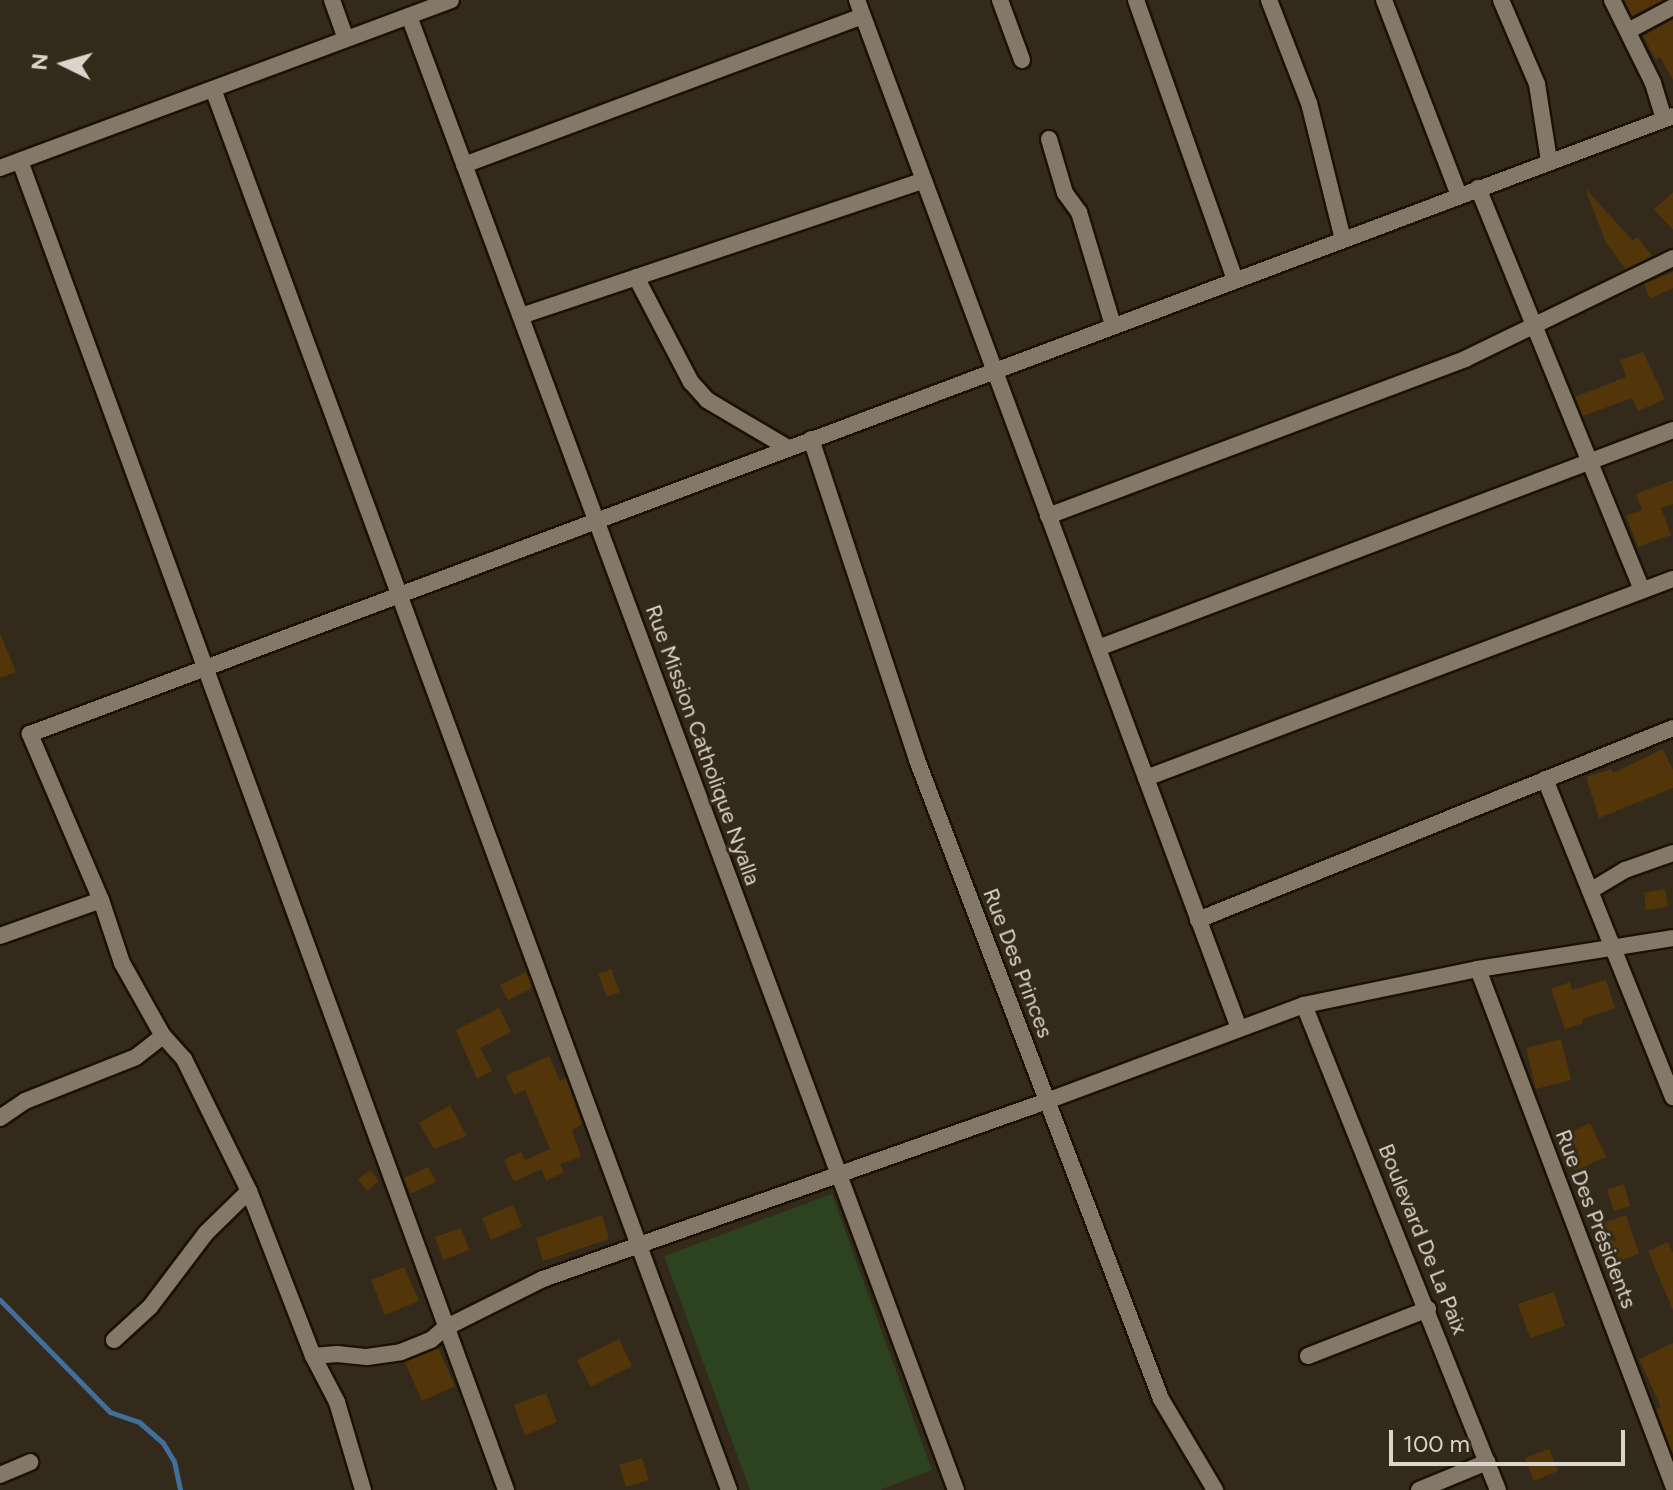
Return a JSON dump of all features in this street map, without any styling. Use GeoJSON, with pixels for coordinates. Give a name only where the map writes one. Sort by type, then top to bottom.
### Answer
{"type":"FeatureCollection","features":[{"type":"Feature","properties":{"kind":"street"},"geometry":{"type":"LineString","coordinates":[[332,0],[346,39]]}},
{"type":"Feature","properties":{"kind":"street"},"geometry":{"type":"LineString","coordinates":[[0,168],[451,0]]}},
{"type":"Feature","properties":{"kind":"street"},"geometry":{"type":"LineString","coordinates":[[1000,0],[1022,60]]}},
{"type":"Feature","properties":{"kind":"street"},"geometry":{"type":"LineString","coordinates":[[1136,0],[1235,280]]}},
{"type":"Feature","properties":{"kind":"street"},"geometry":{"type":"LineString","coordinates":[[1269,0],[1309,103],[1343,239]]}},
{"type":"Feature","properties":{"kind":"street"},"geometry":{"type":"LineString","coordinates":[[1384,0],[1459,195]]}},
{"type":"Feature","properties":{"kind":"street"},"geometry":{"type":"LineString","coordinates":[[1501,0],[1537,84],[1549,161]]}},
{"type":"Feature","properties":{"kind":"street"},"geometry":{"type":"LineString","coordinates":[[363,1490],[337,1402],[313,1356],[249,1191],[184,1059],[163,1036],[122,963],[101,900],[30,734],[1669,117],[1612,0]]}},
{"type":"Feature","properties":{"kind":"street"},"geometry":{"type":"LineString","coordinates":[[1628,31],[1673,7]]}},
{"type":"Feature","properties":{"kind":"street"},"geometry":{"type":"LineString","coordinates":[[464,165],[860,8],[1239,1028]]}},
{"type":"Feature","properties":{"kind":"street","name":"Rue Mission Catholique Nyalla"},"geometry":{"type":"LineString","coordinates":[[409,16],[956,1490]]}},
{"type":"Feature","properties":{"kind":"street"},"geometry":{"type":"LineString","coordinates":[[213,89],[729,1490]]}},
{"type":"Feature","properties":{"kind":"street"},"geometry":{"type":"LineString","coordinates":[[1049,139],[1065,193],[1079,212],[1113,325]]}},
{"type":"Feature","properties":{"kind":"street"},"geometry":{"type":"LineString","coordinates":[[20,161],[506,1490]]}},
{"type":"Feature","properties":{"kind":"street"},"geometry":{"type":"LineString","coordinates":[[521,316],[924,180]]}},
{"type":"Feature","properties":{"kind":"street"},"geometry":{"type":"LineString","coordinates":[[1478,188],[1642,590]]}},
{"type":"Feature","properties":{"kind":"street"},"geometry":{"type":"LineString","coordinates":[[1048,516],[1465,359],[1673,258]]}},
{"type":"Feature","properties":{"kind":"street"},"geometry":{"type":"LineString","coordinates":[[636,277],[691,382],[707,400],[788,448]]}},
{"type":"Feature","properties":{"kind":"street"},"geometry":{"type":"LineString","coordinates":[[1098,648],[1673,430]]}},
{"type":"Feature","properties":{"kind":"street","name":"Rue Des Princes"},"geometry":{"type":"LineString","coordinates":[[811,439],[917,760],[1161,1399],[1215,1490]]}},
{"type":"Feature","properties":{"kind":"street"},"geometry":{"type":"LineString","coordinates":[[1146,778],[1673,579]]}},
{"type":"Feature","properties":{"kind":"street"},"geometry":{"type":"LineString","coordinates":[[1198,920],[1673,728]]}},
{"type":"Feature","properties":{"kind":"street"},"geometry":{"type":"LineString","coordinates":[[1545,779],[1673,1097]]}},
{"type":"Feature","properties":{"kind":"street"},"geometry":{"type":"LineString","coordinates":[[1590,891],[1625,870],[1673,853]]}},
{"type":"Feature","properties":{"kind":"street"},"geometry":{"type":"LineString","coordinates":[[0,936],[101,900]]}},
{"type":"Feature","properties":{"kind":"street"},"geometry":{"type":"LineString","coordinates":[[313,1356],[337,1354],[367,1357],[401,1352],[431,1340],[445,1328],[543,1279],[1047,1101],[1304,1005],[1478,969],[1673,938]]}},
{"type":"Feature","properties":{"kind":"street","name":"Rue Des Présidents"},"geometry":{"type":"LineString","coordinates":[[1478,969],[1673,1485]]}},
{"type":"Feature","properties":{"kind":"street","name":"Boulevard De La Paix"},"geometry":{"type":"LineString","coordinates":[[1304,1005],[1498,1490]]}},
{"type":"Feature","properties":{"kind":"street"},"geometry":{"type":"LineString","coordinates":[[0,1118],[25,1101],[136,1057],[163,1036]]}},
{"type":"Feature","properties":{"kind":"street"},"geometry":{"type":"LineString","coordinates":[[114,1340],[150,1307],[206,1233],[249,1191]]}},
{"type":"Feature","properties":{"kind":"street"},"geometry":{"type":"LineString","coordinates":[[1308,1356],[1428,1309]]}},
{"type":"Feature","properties":{"kind":"street"},"geometry":{"type":"LineString","coordinates":[[0,1475],[30,1462]]}},
{"type":"Feature","properties":{"kind":"street"},"geometry":{"type":"LineString","coordinates":[[1419,1490],[1487,1462]]}},
{"type":"Feature","properties":{"kind":"green space"},"geometry":{"type":"Polygon","coordinates":[[[832,1194],[932,1470],[880,1490],[750,1490],[664,1256],[832,1194]]]}},
{"type":"Feature","properties":{"kind":"building"},"geometry":{"type":"Polygon","coordinates":[[[1624,0],[1663,0],[1632,16],[1624,0]]]}},
{"type":"Feature","properties":{"kind":"building"},"geometry":{"type":"Polygon","coordinates":[[[1673,19],[1673,80],[1660,57],[1656,60],[1643,36],[1673,19]]]}},
{"type":"Feature","properties":{"kind":"building"},"geometry":{"type":"Polygon","coordinates":[[[1585,188],[1633,241],[1637,237],[1652,256],[1626,269],[1606,243],[1585,188]]]}},
{"type":"Feature","properties":{"kind":"building"},"geometry":{"type":"Polygon","coordinates":[[[1673,192],[1673,230],[1654,209],[1673,192]]]}},
{"type":"Feature","properties":{"kind":"building"},"geometry":{"type":"Polygon","coordinates":[[[1673,272],[1673,288],[1650,299],[1644,284],[1673,272]]]}},
{"type":"Feature","properties":{"kind":"building"},"geometry":{"type":"Polygon","coordinates":[[[1643,352],[1665,399],[1638,411],[1632,398],[1583,416],[1575,397],[1626,377],[1620,360],[1643,352]]]}},
{"type":"Feature","properties":{"kind":"building"},"geometry":{"type":"Polygon","coordinates":[[[1673,480],[1673,504],[1661,508],[1671,535],[1638,547],[1626,516],[1642,510],[1636,494],[1673,480]]]}},
{"type":"Feature","properties":{"kind":"building"},"geometry":{"type":"Polygon","coordinates":[[[0,633],[16,672],[0,678],[0,633]]]}},
{"type":"Feature","properties":{"kind":"building"},"geometry":{"type":"Polygon","coordinates":[[[1663,749],[1673,770],[1673,788],[1599,818],[1586,777],[1612,769],[1613,773],[1663,749]]]}},
{"type":"Feature","properties":{"kind":"building"},"geometry":{"type":"Polygon","coordinates":[[[1665,889],[1668,907],[1646,910],[1644,893],[1665,889]]]}},
{"type":"Feature","properties":{"kind":"building"},"geometry":{"type":"Polygon","coordinates":[[[611,969],[620,992],[607,997],[598,974],[611,969]]]}},
{"type":"Feature","properties":{"kind":"building"},"geometry":{"type":"Polygon","coordinates":[[[526,972],[532,988],[508,1000],[500,985],[526,972]]]}},
{"type":"Feature","properties":{"kind":"building"},"geometry":{"type":"Polygon","coordinates":[[[1606,980],[1615,1008],[1582,1019],[1583,1023],[1565,1029],[1551,989],[1570,982],[1572,990],[1606,980]]]}},
{"type":"Feature","properties":{"kind":"building"},"geometry":{"type":"Polygon","coordinates":[[[499,1008],[511,1032],[480,1048],[492,1071],[477,1079],[456,1030],[499,1008]]]}},
{"type":"Feature","properties":{"kind":"building"},"geometry":{"type":"Polygon","coordinates":[[[1561,1039],[1571,1080],[1536,1089],[1526,1048],[1561,1039]]]}},
{"type":"Feature","properties":{"kind":"building"},"geometry":{"type":"Polygon","coordinates":[[[549,1056],[560,1081],[566,1078],[582,1124],[572,1130],[581,1157],[560,1164],[564,1172],[546,1181],[541,1169],[514,1182],[504,1160],[521,1152],[525,1160],[550,1149],[525,1090],[514,1095],[506,1076],[549,1056]]]}},
{"type":"Feature","properties":{"kind":"building"},"geometry":{"type":"Polygon","coordinates":[[[450,1105],[467,1136],[434,1149],[419,1123],[450,1105]]]}},
{"type":"Feature","properties":{"kind":"building"},"geometry":{"type":"Polygon","coordinates":[[[1590,1123],[1606,1157],[1574,1171],[1559,1138],[1590,1123]]]}},
{"type":"Feature","properties":{"kind":"building"},"geometry":{"type":"Polygon","coordinates":[[[428,1167],[436,1182],[410,1194],[404,1178],[428,1167]]]}},
{"type":"Feature","properties":{"kind":"building"},"geometry":{"type":"Polygon","coordinates":[[[370,1170],[379,1181],[367,1191],[358,1179],[370,1170]]]}},
{"type":"Feature","properties":{"kind":"building"},"geometry":{"type":"Polygon","coordinates":[[[1624,1184],[1630,1206],[1614,1211],[1607,1190],[1624,1184]]]}},
{"type":"Feature","properties":{"kind":"building"},"geometry":{"type":"Polygon","coordinates":[[[513,1205],[522,1226],[491,1240],[482,1218],[513,1205]]]}},
{"type":"Feature","properties":{"kind":"building"},"geometry":{"type":"Polygon","coordinates":[[[602,1215],[609,1239],[543,1261],[536,1238],[602,1215]]]}},
{"type":"Feature","properties":{"kind":"building"},"geometry":{"type":"Polygon","coordinates":[[[1626,1215],[1639,1254],[1610,1264],[1597,1225],[1626,1215]]]}},
{"type":"Feature","properties":{"kind":"building"},"geometry":{"type":"Polygon","coordinates":[[[461,1228],[469,1250],[443,1260],[435,1237],[461,1228]]]}},
{"type":"Feature","properties":{"kind":"building"},"geometry":{"type":"Polygon","coordinates":[[[1668,1242],[1673,1253],[1673,1310],[1648,1251],[1668,1242]]]}},
{"type":"Feature","properties":{"kind":"building"},"geometry":{"type":"Polygon","coordinates":[[[404,1267],[419,1301],[385,1315],[371,1280],[404,1267]]]}},
{"type":"Feature","properties":{"kind":"building"},"geometry":{"type":"Polygon","coordinates":[[[1554,1292],[1565,1326],[1530,1338],[1518,1304],[1554,1292]]]}},
{"type":"Feature","properties":{"kind":"building"},"geometry":{"type":"Polygon","coordinates":[[[619,1339],[632,1366],[591,1387],[577,1360],[619,1339]]]}},
{"type":"Feature","properties":{"kind":"building"},"geometry":{"type":"Polygon","coordinates":[[[1673,1343],[1673,1454],[1656,1409],[1661,1407],[1639,1359],[1673,1343]]]}},
{"type":"Feature","properties":{"kind":"building"},"geometry":{"type":"Polygon","coordinates":[[[438,1348],[455,1386],[422,1401],[405,1362],[438,1348]]]}},
{"type":"Feature","properties":{"kind":"building"},"geometry":{"type":"Polygon","coordinates":[[[546,1393],[557,1422],[525,1435],[514,1405],[546,1393]]]}},
{"type":"Feature","properties":{"kind":"building"},"geometry":{"type":"Polygon","coordinates":[[[1549,1449],[1558,1471],[1534,1481],[1525,1458],[1549,1449]]]}},
{"type":"Feature","properties":{"kind":"building"},"geometry":{"type":"Polygon","coordinates":[[[642,1458],[649,1480],[626,1487],[619,1465],[642,1458]]]}},
{"type":"Feature","properties":{"kind":"waterway"},"geometry":{"type":"LineString","coordinates":[[0,1300],[110,1412],[139,1422],[163,1443],[174,1461],[180,1490]]}}]}
